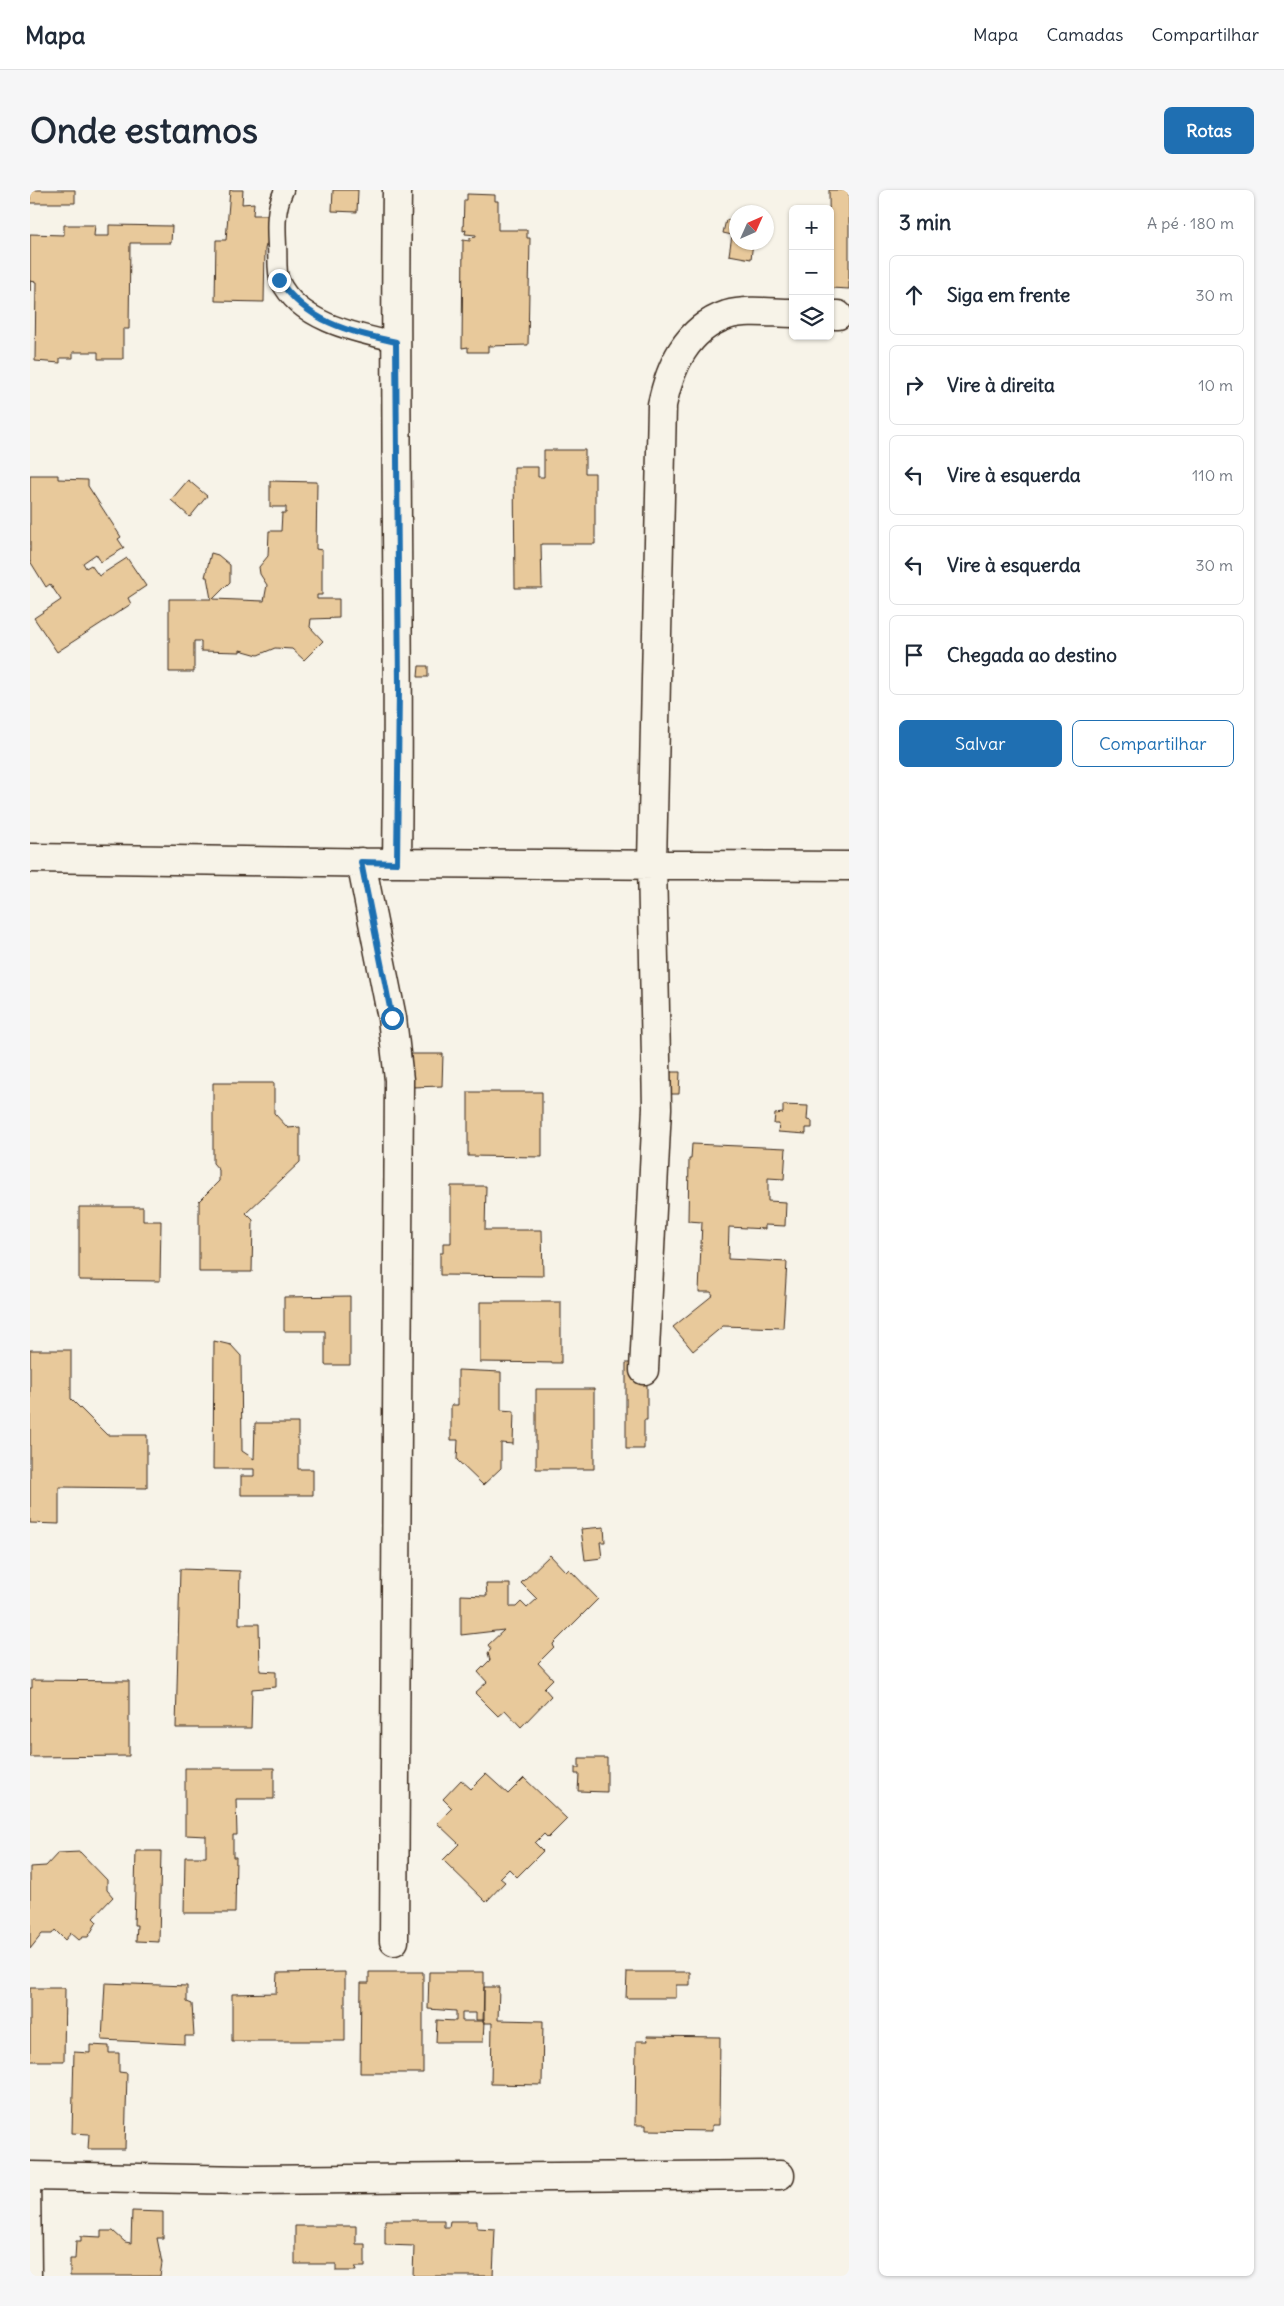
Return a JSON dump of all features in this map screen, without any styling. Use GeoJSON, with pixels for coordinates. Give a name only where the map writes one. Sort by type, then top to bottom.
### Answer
{"type":"FeatureCollection","features":[{"type":"Feature","properties":{"kind":"street"},"geometry":{"type":"LineString","coordinates":[[397,190],[396,342],[399,679],[397,863]]}},
{"type":"Feature","properties":{"kind":"street"},"geometry":{"type":"LineString","coordinates":[[644,1370],[657,1108],[652,863],[662,406],[666,383],[680,352],[692,338],[726,315],[747,312],[789,313]]}},
{"type":"Feature","properties":{"kind":"street"},"geometry":{"type":"LineString","coordinates":[[30,858],[849,866]]}},
{"type":"Feature","properties":{"kind":"street"},"geometry":{"type":"LineString","coordinates":[[361,862],[392,1018],[398,1080],[394,1940]]}},
{"type":"Feature","properties":{"kind":"street"},"geometry":{"type":"LineString","coordinates":[[31,2176],[248,2180],[780,2175]]}},
{"type":"Feature","properties":{"kind":"lane"},"geometry":{"type":"LineString","coordinates":[[284,190],[277,205],[276,229],[279,280],[289,294],[302,307],[322,318],[354,332],[396,342]]}},
{"type":"Feature","properties":{"kind":"lane"},"geometry":{"type":"LineString","coordinates":[[31,2176],[32,2276]]}},
{"type":"Feature","properties":{"kind":"building"},"geometry":{"type":"Polygon","coordinates":[[[30,190],[75,190],[75,203],[30,203],[30,190]]]}},
{"type":"Feature","properties":{"kind":"building"},"geometry":{"type":"Polygon","coordinates":[[[230,190],[243,190],[242,204],[254,203],[253,215],[275,215],[274,246],[266,245],[265,249],[264,302],[215,301],[216,240],[226,240],[230,190]]]}},
{"type":"Feature","properties":{"kind":"building"},"geometry":{"type":"Polygon","coordinates":[[[333,190],[358,190],[357,212],[332,211],[333,190]]]}},
{"type":"Feature","properties":{"kind":"building"},"geometry":{"type":"Polygon","coordinates":[[[829,190],[849,190],[849,289],[834,288],[834,205],[829,205],[829,190]]]}},
{"type":"Feature","properties":{"kind":"building"},"geometry":{"type":"Polygon","coordinates":[[[467,194],[495,195],[495,201],[498,201],[498,230],[527,230],[527,238],[530,238],[528,345],[488,346],[488,352],[468,352],[468,347],[462,348],[463,240],[470,241],[470,238],[476,237],[476,235],[465,234],[466,230],[463,231],[464,200],[467,200],[467,194]]]}},
{"type":"Feature","properties":{"kind":"building"},"geometry":{"type":"Polygon","coordinates":[[[726,220],[729,221],[729,234],[723,233],[726,220]]]}},
{"type":"Feature","properties":{"kind":"building"},"geometry":{"type":"Polygon","coordinates":[[[64,225],[95,225],[94,236],[109,236],[109,225],[172,226],[171,243],[130,243],[129,329],[123,329],[123,359],[98,359],[98,352],[73,352],[73,358],[60,358],[60,363],[35,361],[36,282],[30,281],[30,234],[64,235],[64,225]]]}},
{"type":"Feature","properties":{"kind":"building"},"geometry":{"type":"Polygon","coordinates":[[[730,250],[752,250],[751,259],[729,255],[730,250]]]}},
{"type":"Feature","properties":{"kind":"building"},"geometry":{"type":"Polygon","coordinates":[[[544,450],[585,450],[585,473],[595,473],[595,544],[541,544],[542,588],[515,588],[514,467],[538,467],[538,477],[544,477],[544,450]]]}},
{"type":"Feature","properties":{"kind":"building"},"geometry":{"type":"Polygon","coordinates":[[[30,475],[58,475],[58,479],[88,480],[88,486],[121,537],[118,539],[124,548],[101,562],[96,554],[83,563],[86,568],[91,565],[99,576],[127,558],[146,586],[128,598],[131,604],[57,652],[34,618],[61,600],[50,584],[46,587],[30,561],[30,475]]]}},
{"type":"Feature","properties":{"kind":"building"},"geometry":{"type":"Polygon","coordinates":[[[188,480],[207,496],[190,517],[171,500],[188,480]]]}},
{"type":"Feature","properties":{"kind":"building"},"geometry":{"type":"Polygon","coordinates":[[[270,481],[317,482],[316,549],[322,550],[322,595],[317,595],[317,599],[339,599],[339,618],[311,619],[310,627],[323,641],[304,660],[292,649],[275,648],[258,655],[240,650],[240,652],[201,651],[201,641],[194,641],[194,672],[169,672],[169,599],[211,599],[207,577],[205,577],[211,553],[218,555],[230,565],[230,582],[213,599],[264,601],[267,585],[260,574],[259,567],[268,556],[269,531],[281,531],[282,513],[286,513],[286,507],[270,507],[270,481]]]}},
{"type":"Feature","properties":{"kind":"building"},"geometry":{"type":"Polygon","coordinates":[[[419,666],[428,666],[428,677],[418,677],[419,666]]]}},
{"type":"Feature","properties":{"kind":"building"},"geometry":{"type":"Polygon","coordinates":[[[411,1054],[443,1054],[442,1086],[412,1087],[411,1054]]]}},
{"type":"Feature","properties":{"kind":"building"},"geometry":{"type":"Polygon","coordinates":[[[658,1072],[680,1072],[679,1094],[658,1094],[658,1072]]]}},
{"type":"Feature","properties":{"kind":"building"},"geometry":{"type":"Polygon","coordinates":[[[213,1083],[274,1083],[274,1113],[288,1128],[300,1127],[300,1162],[246,1213],[253,1220],[252,1272],[199,1272],[199,1201],[219,1181],[219,1170],[213,1163],[213,1083]]]}},
{"type":"Feature","properties":{"kind":"building"},"geometry":{"type":"Polygon","coordinates":[[[468,1092],[542,1092],[542,1157],[468,1156],[468,1092]]]}},
{"type":"Feature","properties":{"kind":"building"},"geometry":{"type":"Polygon","coordinates":[[[783,1105],[808,1106],[807,1120],[812,1121],[812,1128],[806,1128],[806,1134],[778,1132],[779,1124],[774,1124],[775,1114],[783,1113],[783,1105]]]}},
{"type":"Feature","properties":{"kind":"building"},"geometry":{"type":"Polygon","coordinates":[[[692,1144],[786,1148],[784,1179],[768,1178],[768,1201],[786,1202],[785,1226],[765,1225],[765,1229],[729,1227],[728,1259],[787,1262],[783,1328],[723,1326],[693,1351],[673,1327],[713,1295],[711,1292],[699,1292],[702,1222],[688,1221],[689,1159],[691,1159],[692,1144]]]}},
{"type":"Feature","properties":{"kind":"building"},"geometry":{"type":"Polygon","coordinates":[[[451,1186],[486,1186],[485,1230],[542,1230],[543,1276],[440,1275],[440,1253],[443,1253],[443,1243],[451,1243],[451,1186]]]}},
{"type":"Feature","properties":{"kind":"building"},"geometry":{"type":"Polygon","coordinates":[[[79,1207],[143,1207],[143,1221],[161,1221],[160,1281],[79,1280],[79,1207]]]}},
{"type":"Feature","properties":{"kind":"building"},"geometry":{"type":"Polygon","coordinates":[[[350,1296],[350,1365],[325,1365],[325,1331],[284,1331],[284,1297],[350,1296]]]}},
{"type":"Feature","properties":{"kind":"building"},"geometry":{"type":"Polygon","coordinates":[[[480,1302],[561,1302],[561,1363],[480,1362],[480,1302]]]}},
{"type":"Feature","properties":{"kind":"building"},"geometry":{"type":"Polygon","coordinates":[[[214,1341],[231,1345],[241,1356],[242,1451],[254,1459],[255,1423],[298,1423],[298,1469],[313,1469],[313,1495],[241,1495],[241,1476],[254,1476],[254,1469],[213,1469],[214,1341]]]}},
{"type":"Feature","properties":{"kind":"building"},"geometry":{"type":"Polygon","coordinates":[[[30,1350],[71,1350],[71,1399],[107,1435],[147,1435],[147,1488],[59,1487],[59,1524],[30,1523],[30,1350]]]}},
{"type":"Feature","properties":{"kind":"building"},"geometry":{"type":"Polygon","coordinates":[[[626,1363],[647,1363],[647,1420],[644,1420],[644,1449],[626,1449],[626,1363]]]}},
{"type":"Feature","properties":{"kind":"building"},"geometry":{"type":"Polygon","coordinates":[[[458,1370],[501,1372],[501,1410],[514,1411],[513,1444],[501,1443],[501,1468],[483,1485],[457,1460],[458,1440],[451,1440],[451,1405],[458,1405],[458,1370]]]}},
{"type":"Feature","properties":{"kind":"building"},"geometry":{"type":"Polygon","coordinates":[[[536,1389],[594,1389],[594,1469],[536,1469],[536,1389]]]}},
{"type":"Feature","properties":{"kind":"building"},"geometry":{"type":"Polygon","coordinates":[[[604,1527],[605,1542],[600,1542],[602,1558],[585,1560],[581,1529],[604,1527]]]}},
{"type":"Feature","properties":{"kind":"building"},"geometry":{"type":"Polygon","coordinates":[[[550,1555],[566,1572],[569,1569],[598,1599],[553,1644],[554,1647],[538,1663],[553,1679],[544,1688],[551,1696],[521,1727],[505,1710],[498,1716],[475,1693],[487,1682],[478,1672],[490,1660],[488,1653],[491,1649],[488,1645],[504,1630],[461,1635],[461,1595],[487,1596],[486,1584],[510,1584],[510,1607],[516,1607],[521,1602],[527,1608],[537,1599],[521,1583],[550,1555]]]}},
{"type":"Feature","properties":{"kind":"building"},"geometry":{"type":"Polygon","coordinates":[[[180,1569],[240,1571],[239,1624],[259,1624],[260,1671],[276,1672],[276,1687],[252,1689],[251,1728],[176,1728],[180,1569]]]}},
{"type":"Feature","properties":{"kind":"building"},"geometry":{"type":"Polygon","coordinates":[[[32,1680],[129,1681],[129,1756],[30,1757],[30,1688],[32,1688],[32,1680]]]}},
{"type":"Feature","properties":{"kind":"building"},"geometry":{"type":"Polygon","coordinates":[[[579,1758],[607,1758],[607,1792],[578,1791],[579,1774],[575,1774],[575,1768],[579,1768],[579,1758]]]}},
{"type":"Feature","properties":{"kind":"building"},"geometry":{"type":"Polygon","coordinates":[[[185,1768],[274,1768],[274,1799],[236,1799],[237,1835],[233,1835],[233,1857],[236,1857],[235,1913],[184,1913],[185,1857],[206,1857],[206,1836],[185,1835],[185,1768]]]}},
{"type":"Feature","properties":{"kind":"building"},"geometry":{"type":"Polygon","coordinates":[[[486,1774],[508,1794],[524,1778],[567,1819],[548,1838],[544,1834],[535,1843],[543,1851],[517,1877],[509,1869],[500,1878],[505,1882],[486,1902],[443,1860],[459,1844],[437,1823],[452,1808],[443,1799],[461,1780],[471,1789],[486,1774]]]}},
{"type":"Feature","properties":{"kind":"building"},"geometry":{"type":"Polygon","coordinates":[[[136,1851],[161,1851],[159,1942],[136,1941],[137,1925],[134,1925],[136,1851]]]}},
{"type":"Feature","properties":{"kind":"building"},"geometry":{"type":"Polygon","coordinates":[[[80,1852],[107,1880],[107,1890],[113,1897],[93,1918],[97,1922],[88,1937],[83,1937],[79,1940],[71,1933],[65,1940],[55,1930],[52,1934],[42,1934],[30,1949],[30,1867],[46,1866],[58,1853],[80,1852]]]}},
{"type":"Feature","properties":{"kind":"building"},"geometry":{"type":"Polygon","coordinates":[[[345,1972],[345,2041],[232,2041],[232,1994],[276,1993],[277,1973],[345,1972]]]}},
{"type":"Feature","properties":{"kind":"building"},"geometry":{"type":"Polygon","coordinates":[[[369,1972],[423,1972],[423,2073],[360,2073],[361,1983],[369,1983],[369,1972]]]}},
{"type":"Feature","properties":{"kind":"building"},"geometry":{"type":"Polygon","coordinates":[[[429,1972],[484,1972],[484,2020],[476,2020],[476,2013],[462,2013],[462,2021],[484,2021],[483,2042],[436,2042],[437,2020],[456,2021],[456,2011],[428,2009],[429,1972]]]}},
{"type":"Feature","properties":{"kind":"building"},"geometry":{"type":"Polygon","coordinates":[[[627,1972],[690,1972],[690,1985],[676,1985],[676,1998],[626,1998],[627,1972]]]}},
{"type":"Feature","properties":{"kind":"building"},"geometry":{"type":"Polygon","coordinates":[[[105,1983],[187,1986],[187,2002],[192,2004],[194,2036],[185,2036],[185,2044],[102,2040],[105,1983]]]}},
{"type":"Feature","properties":{"kind":"building"},"geometry":{"type":"Polygon","coordinates":[[[484,1987],[499,1987],[498,2020],[543,2021],[542,2085],[491,2084],[492,2023],[483,2023],[484,1987]]]}},
{"type":"Feature","properties":{"kind":"building"},"geometry":{"type":"Polygon","coordinates":[[[30,1988],[65,1988],[64,2061],[30,2061],[30,1988]]]}},
{"type":"Feature","properties":{"kind":"building"},"geometry":{"type":"Polygon","coordinates":[[[647,2036],[720,2037],[719,2125],[712,2125],[712,2131],[646,2130],[646,2125],[635,2125],[636,2041],[648,2041],[647,2036]]]}},
{"type":"Feature","properties":{"kind":"building"},"geometry":{"type":"Polygon","coordinates":[[[90,2045],[109,2046],[109,2053],[119,2053],[119,2072],[127,2073],[125,2149],[88,2149],[89,2134],[72,2133],[74,2052],[90,2053],[90,2045]]]}},
{"type":"Feature","properties":{"kind":"building"},"geometry":{"type":"Polygon","coordinates":[[[132,2211],[163,2212],[163,2238],[157,2238],[162,2263],[160,2276],[70,2276],[70,2259],[75,2259],[76,2241],[81,2241],[81,2236],[101,2237],[101,2231],[113,2231],[125,2242],[131,2243],[132,2211]]]}},
{"type":"Feature","properties":{"kind":"building"},"geometry":{"type":"Polygon","coordinates":[[[385,2220],[444,2220],[444,2227],[449,2227],[450,2221],[477,2221],[477,2228],[495,2229],[493,2276],[413,2276],[414,2246],[385,2245],[385,2220]]]}},
{"type":"Feature","properties":{"kind":"building"},"geometry":{"type":"Polygon","coordinates":[[[295,2226],[356,2226],[356,2244],[365,2244],[365,2267],[355,2267],[356,2271],[336,2271],[336,2264],[295,2264],[295,2226]]]}},
{"type":"Feature","properties":{"kind":"route"},"geometry":{"type":"LineString","coordinates":[[279,280],[302,307],[322,318],[354,332],[396,342],[399,574],[397,863],[361,862],[392,1018]]}}]}
